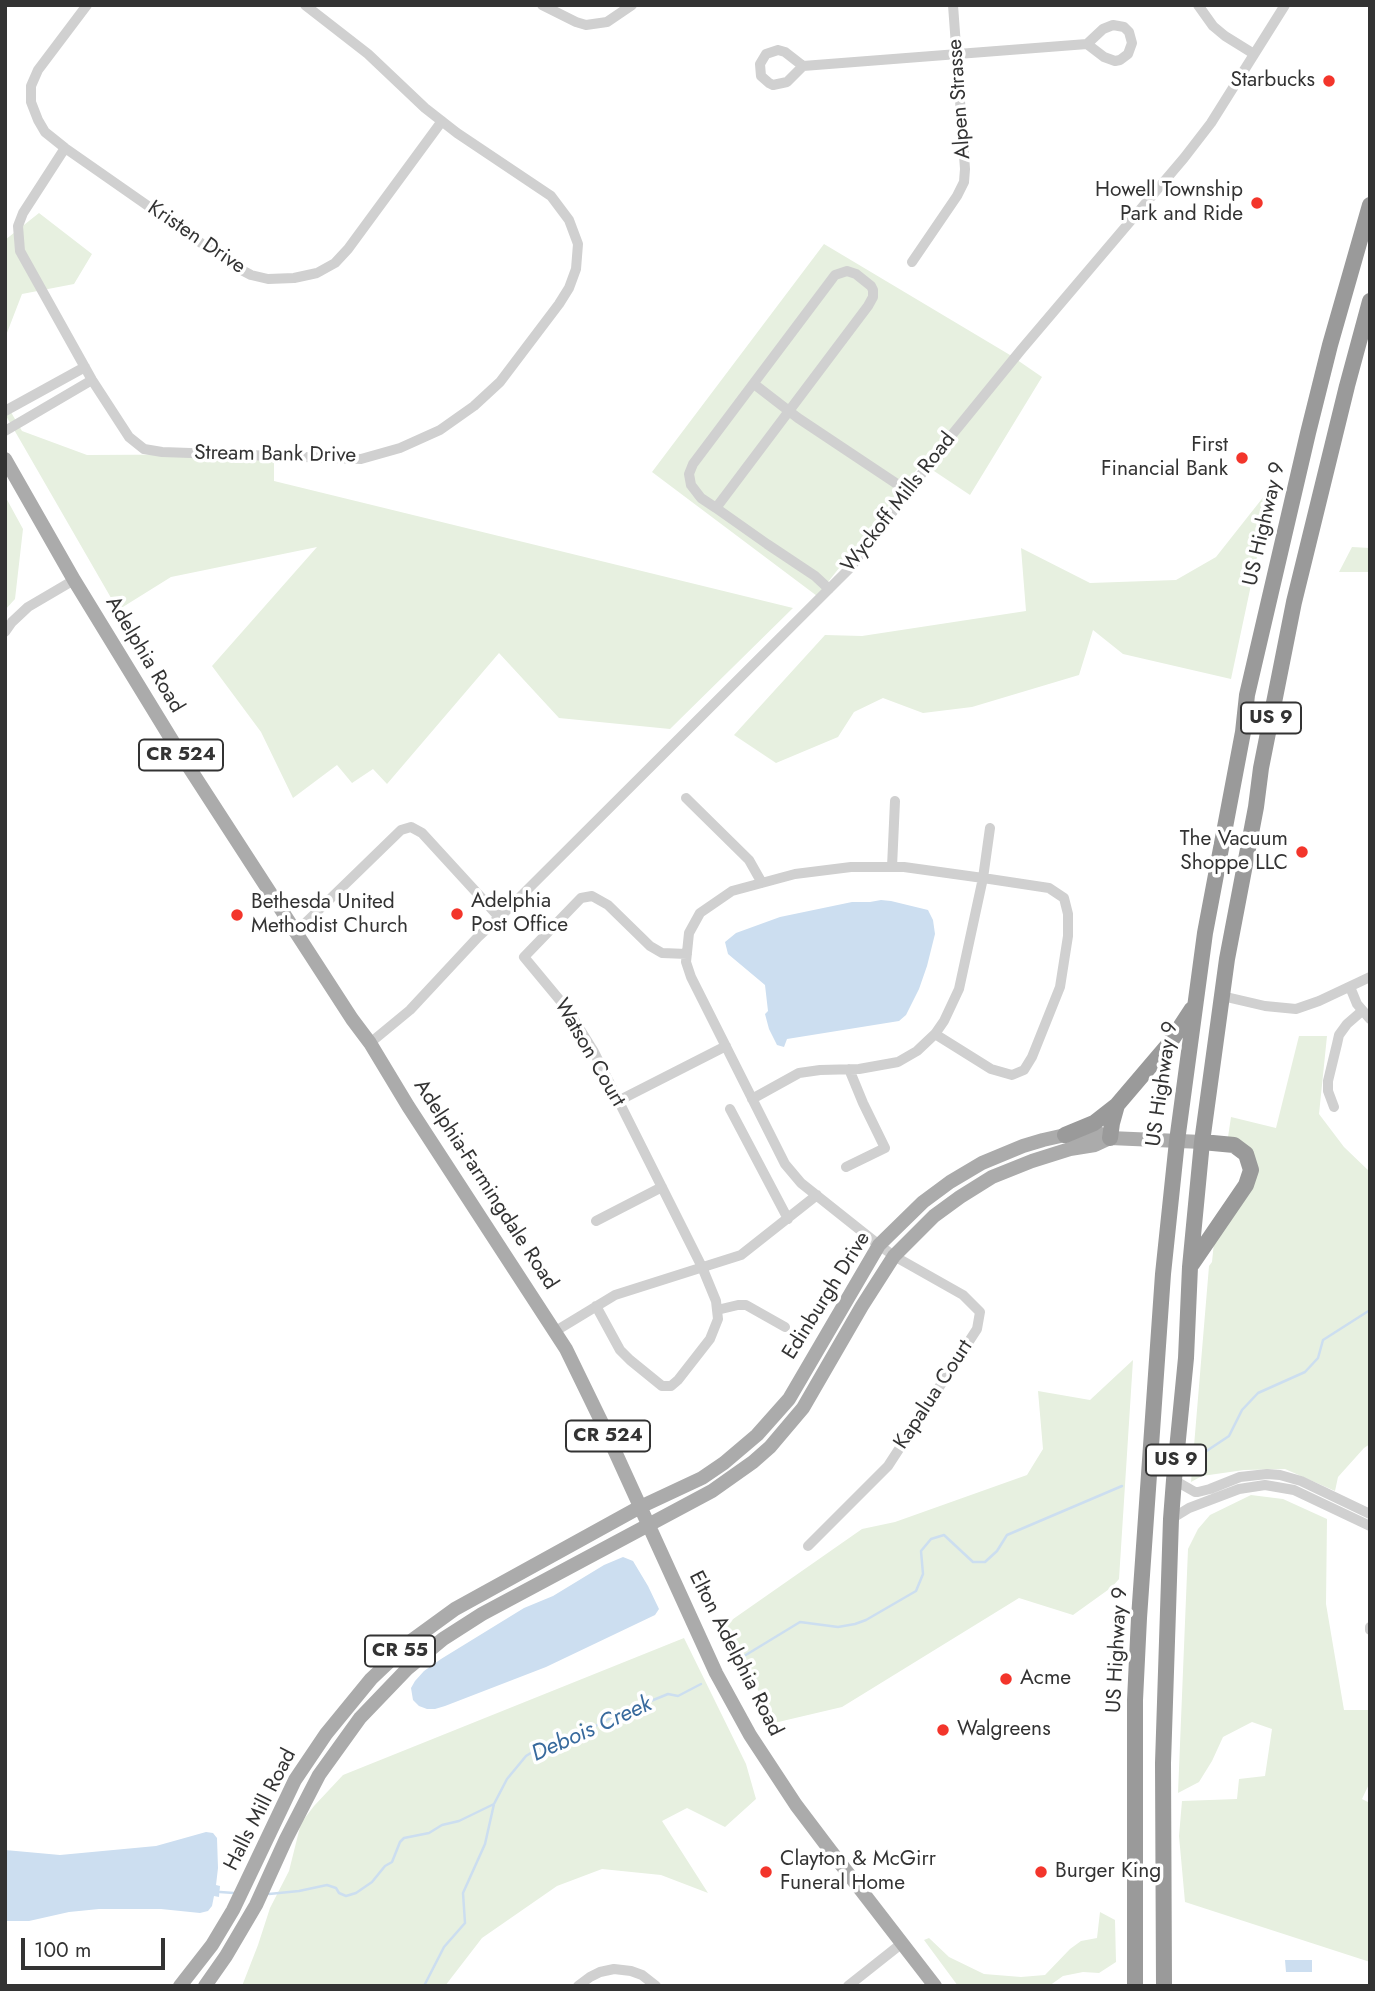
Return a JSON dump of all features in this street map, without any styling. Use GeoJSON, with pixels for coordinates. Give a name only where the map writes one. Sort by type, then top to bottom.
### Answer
{"type":"FeatureCollection","features":[{"type":"Feature","properties":{"kind":"highway","name":"US Highway 9"},"geometry":{"type":"LineString","coordinates":[[1135,1986],[1135,1700],[1139,1632],[1156,1362],[1177,1141],[1195,1004],[1208,915],[1243,732],[1247,695],[1311,420],[1370,205]]}},
{"type":"Feature","properties":{"kind":"highway","name":"US 9"},"geometry":{"type":"LineString","coordinates":[[1164,1986],[1163,1779],[1171,1519],[1202,1142],[1222,996],[1261,768],[1294,601],[1346,386],[1370,301]]}},
{"type":"Feature","properties":{"kind":"highway"},"geometry":{"type":"LineString","coordinates":[[1065,1135],[1094,1123],[1117,1105],[1169,1044],[1195,1004]]}},
{"type":"Feature","properties":{"kind":"highway"},"geometry":{"type":"LineString","coordinates":[[1110,1138],[1117,1105]]}},
{"type":"Feature","properties":{"kind":"highway"},"geometry":{"type":"LineString","coordinates":[[1190,1266],[1247,1185],[1251,1170],[1246,1154],[1234,1144],[1202,1142]]}},
{"type":"Feature","properties":{"kind":"main road","name":"Adelphia Road"},"geometry":{"type":"LineString","coordinates":[[5,458],[74,580],[181,755],[370,1043]]}},
{"type":"Feature","properties":{"kind":"main road","name":"Adelphia-Farmingdale Road"},"geometry":{"type":"LineString","coordinates":[[370,1043],[566,1349]]}},
{"type":"Feature","properties":{"kind":"main road","name":"Edinburgh Drive"},"geometry":{"type":"LineString","coordinates":[[640,1507],[713,1471],[757,1435],[789,1399],[879,1245],[923,1202],[950,1182],[982,1163],[1023,1146],[1065,1135],[1098,1133],[1110,1138],[1202,1142]]}},
{"type":"Feature","properties":{"kind":"main road","name":"Edinburgh Drive"},"geometry":{"type":"LineString","coordinates":[[648,1524],[733,1477],[787,1430],[803,1408],[894,1256],[934,1216],[992,1177],[1032,1161],[1070,1149],[1095,1145],[1110,1138]]}},
{"type":"Feature","properties":{"kind":"main road","name":"Elton Adelphia Road"},"geometry":{"type":"LineString","coordinates":[[566,1349],[716,1674],[750,1735],[796,1805],[935,1986]]}},
{"type":"Feature","properties":{"kind":"main road","name":"Halls Mill Road"},"geometry":{"type":"LineString","coordinates":[[180,1986],[212,1945],[237,1904],[295,1780],[341,1714],[381,1669],[423,1632],[472,1598],[640,1507]]}},
{"type":"Feature","properties":{"kind":"main road","name":"Halls Mill Road"},"geometry":{"type":"LineString","coordinates":[[205,1986],[256,1905],[305,1801],[331,1756],[360,1718],[394,1682],[443,1639],[473,1619],[648,1524]]}},
{"type":"Feature","properties":{"kind":"street","name":"Kristen Drive"},"geometry":{"type":"LineString","coordinates":[[86,5],[38,70],[31,86],[31,102],[45,132],[234,266],[251,275],[268,279],[294,278],[317,273],[335,263],[442,121]]}},
{"type":"Feature","properties":{"kind":"street","name":"Stream Bank Drive"},"geometry":{"type":"LineString","coordinates":[[65,148],[23,213],[18,226],[20,251],[92,380],[129,437],[144,449],[162,452],[361,459],[400,448],[440,430],[474,406],[499,382],[559,304],[576,270],[578,244],[569,219],[551,196],[425,108],[368,54],[305,5]]}},
{"type":"Feature","properties":{"kind":"street"},"geometry":{"type":"LineString","coordinates":[[542,5],[586,25],[607,22],[632,5]]}},
{"type":"Feature","properties":{"kind":"street","name":"Alpen Strasse"},"geometry":{"type":"LineString","coordinates":[[912,262],[957,197],[964,182],[953,5]]}},
{"type":"Feature","properties":{"kind":"street"},"geometry":{"type":"LineString","coordinates":[[1198,5],[1224,36],[1254,54]]}},
{"type":"Feature","properties":{"kind":"street","name":"Wyckoff Mills Road"},"geometry":{"type":"LineString","coordinates":[[370,1043],[410,1010],[478,937],[829,589],[863,552],[1021,350],[1184,158],[1211,123],[1285,5]]}},
{"type":"Feature","properties":{"kind":"street"},"geometry":{"type":"LineString","coordinates":[[803,66],[1087,44]]}},
{"type":"Feature","properties":{"kind":"street"},"geometry":{"type":"LineString","coordinates":[[716,508],[871,301],[873,290],[864,279],[847,271],[835,275],[690,468],[689,474],[691,485],[701,498],[815,576],[829,589]]}},
{"type":"Feature","properties":{"kind":"street"},"geometry":{"type":"LineString","coordinates":[[5,411],[85,366]]}},
{"type":"Feature","properties":{"kind":"street"},"geometry":{"type":"LineString","coordinates":[[5,431],[92,380]]}},
{"type":"Feature","properties":{"kind":"street"},"geometry":{"type":"LineString","coordinates":[[754,384],[909,492]]}},
{"type":"Feature","properties":{"kind":"street"},"geometry":{"type":"LineString","coordinates":[[5,632],[28,607],[74,580]]}},
{"type":"Feature","properties":{"kind":"street"},"geometry":{"type":"LineString","coordinates":[[686,798],[749,860],[762,883]]}},
{"type":"Feature","properties":{"kind":"street"},"geometry":{"type":"LineString","coordinates":[[892,867],[895,801]]}},
{"type":"Feature","properties":{"kind":"street"},"geometry":{"type":"LineString","coordinates":[[296,932],[401,830],[411,827],[422,833],[499,917]]}},
{"type":"Feature","properties":{"kind":"street"},"geometry":{"type":"LineString","coordinates":[[752,1099],[799,1073],[898,1062],[916,1051],[934,1034],[944,1021],[960,989],[990,828]]}},
{"type":"Feature","properties":{"kind":"street"},"geometry":{"type":"LineString","coordinates":[[894,1256],[801,1183],[785,1164],[691,977],[686,962],[689,933],[700,913],[732,891],[795,874],[850,867],[904,867],[982,878],[1049,888],[1064,898],[1068,914],[1068,936],[1060,987],[1032,1057],[1024,1070],[1012,1075],[991,1069],[934,1034]]}},
{"type":"Feature","properties":{"kind":"street","name":"Watson Court"},"geometry":{"type":"LineString","coordinates":[[687,954],[662,953],[650,946],[608,905],[593,896],[581,898],[524,957],[568,1010],[594,1052],[702,1268],[717,1310]]}},
{"type":"Feature","properties":{"kind":"street"},"geometry":{"type":"LineString","coordinates":[[1222,996],[1288,1009],[1305,1006],[1370,977]]}},
{"type":"Feature","properties":{"kind":"street"},"geometry":{"type":"LineString","coordinates":[[1334,1107],[1328,1091],[1328,1081],[1339,1035],[1347,1024],[1366,1015],[1350,987]]}},
{"type":"Feature","properties":{"kind":"street"},"geometry":{"type":"LineString","coordinates":[[618,1101],[726,1046]]}},
{"type":"Feature","properties":{"kind":"street"},"geometry":{"type":"LineString","coordinates":[[846,1167],[885,1148],[849,1069]]}},
{"type":"Feature","properties":{"kind":"street"},"geometry":{"type":"LineString","coordinates":[[730,1109],[788,1219]]}},
{"type":"Feature","properties":{"kind":"street"},"geometry":{"type":"LineString","coordinates":[[596,1221],[662,1187]]}},
{"type":"Feature","properties":{"kind":"street"},"geometry":{"type":"LineString","coordinates":[[554,1332],[615,1295],[741,1255],[817,1195]]}},
{"type":"Feature","properties":{"kind":"street","name":"Kapalua Court"},"geometry":{"type":"LineString","coordinates":[[808,1546],[888,1466],[977,1329],[980,1312],[963,1295],[894,1256]]}},
{"type":"Feature","properties":{"kind":"street"},"geometry":{"type":"LineString","coordinates":[[596,1306],[620,1350],[662,1386],[671,1386],[678,1380],[710,1339],[718,1319],[717,1310],[738,1304],[746,1305],[785,1327]]}},
{"type":"Feature","properties":{"kind":"street"},"geometry":{"type":"LineString","coordinates":[[1174,1480],[1195,1492],[1240,1477],[1266,1474],[1291,1477],[1370,1526]]}},
{"type":"Feature","properties":{"kind":"street"},"geometry":{"type":"LineString","coordinates":[[1171,1519],[1198,1505],[1251,1486],[1312,1492],[1370,1514]]}},
{"type":"Feature","properties":{"kind":"street"},"geometry":{"type":"LineString","coordinates":[[848,1986],[901,1944]]}},
{"type":"Feature","properties":{"kind":"street"},"geometry":{"type":"LineString","coordinates":[[578,1986],[600,1972],[614,1969],[642,1975],[656,1986]]}},
{"type":"Feature","properties":{"kind":"green space"},"geometry":{"type":"Polygon","coordinates":[[[39,213],[92,254],[74,284],[22,294],[5,338],[5,240],[39,213]]]}},
{"type":"Feature","properties":{"kind":"green space"},"geometry":{"type":"Polygon","coordinates":[[[824,244],[1010,355],[1042,377],[970,495],[922,463],[817,596],[652,472],[824,244]]]}},
{"type":"Feature","properties":{"kind":"green space"},"geometry":{"type":"Polygon","coordinates":[[[5,402],[22,431],[87,455],[274,454],[274,481],[793,608],[670,729],[559,718],[499,653],[387,784],[373,769],[352,783],[337,765],[293,798],[261,732],[212,666],[317,547],[171,577],[118,610],[5,414],[5,402]]]}},
{"type":"Feature","properties":{"kind":"green space"},"geometry":{"type":"Polygon","coordinates":[[[1276,481],[1231,679],[1123,654],[1093,630],[1079,675],[972,707],[923,713],[883,698],[854,712],[838,737],[776,763],[734,735],[825,635],[862,636],[1026,611],[1021,548],[1090,583],[1176,580],[1216,557],[1276,481]]]}},
{"type":"Feature","properties":{"kind":"green space"},"geometry":{"type":"Polygon","coordinates":[[[5,496],[23,529],[15,599],[5,610],[5,496]]]}},
{"type":"Feature","properties":{"kind":"green space"},"geometry":{"type":"Polygon","coordinates":[[[1352,547],[1370,548],[1370,572],[1339,572],[1352,547]]]}},
{"type":"Feature","properties":{"kind":"green space"},"geometry":{"type":"Polygon","coordinates":[[[1299,1036],[1327,1036],[1319,1114],[1344,1147],[1370,1172],[1370,1444],[1338,1477],[1335,1491],[1285,1469],[1244,1470],[1202,1476],[1191,1482],[1209,1266],[1212,1262],[1214,1242],[1254,1184],[1228,1137],[1231,1117],[1276,1128],[1299,1036]]]}},
{"type":"Feature","properties":{"kind":"green space"},"geometry":{"type":"Polygon","coordinates":[[[1133,1360],[1119,1579],[1112,1587],[1073,1615],[1019,1598],[842,1707],[774,1723],[726,1624],[862,1529],[895,1522],[1027,1475],[1043,1449],[1038,1391],[1090,1400],[1133,1360]]]}},
{"type":"Feature","properties":{"kind":"green space"},"geometry":{"type":"Polygon","coordinates":[[[1251,1495],[1283,1499],[1327,1519],[1326,1604],[1344,1710],[1370,1710],[1370,1782],[1362,1799],[1370,1803],[1370,1962],[1185,1902],[1179,1836],[1182,1801],[1237,1799],[1239,1779],[1265,1776],[1272,1729],[1252,1722],[1223,1737],[1199,1782],[1178,1793],[1188,1549],[1198,1529],[1210,1515],[1251,1495]]]}},
{"type":"Feature","properties":{"kind":"green space"},"geometry":{"type":"Polygon","coordinates":[[[684,1638],[746,1764],[756,1799],[725,1827],[687,1808],[662,1821],[708,1893],[661,1875],[602,1869],[557,1886],[482,1938],[445,1986],[242,1986],[270,1908],[289,1871],[301,1823],[343,1775],[684,1638]]]}},
{"type":"Feature","properties":{"kind":"green space"},"geometry":{"type":"Polygon","coordinates":[[[1100,1912],[1115,1920],[1116,1962],[1099,1973],[1083,1972],[1063,1976],[1049,1986],[958,1986],[924,1940],[929,1938],[949,1957],[984,1974],[1021,1977],[1045,1975],[1081,1941],[1097,1938],[1100,1912]]]}},
{"type":"Feature","properties":{"kind":"water"},"geometry":{"type":"Polygon","coordinates":[[[881,900],[928,910],[933,920],[935,934],[927,966],[906,1015],[899,1021],[787,1039],[784,1047],[777,1045],[765,1014],[768,1011],[765,985],[728,954],[725,942],[736,933],[780,917],[852,902],[881,900]]]}},
{"type":"Feature","properties":{"kind":"water"},"geometry":{"type":"Polygon","coordinates":[[[623,1557],[633,1561],[648,1586],[659,1609],[655,1615],[546,1667],[445,1706],[427,1709],[413,1700],[411,1688],[415,1681],[441,1659],[524,1608],[553,1596],[604,1565],[623,1557]]]}},
{"type":"Feature","properties":{"kind":"water"},"geometry":{"type":"Polygon","coordinates":[[[206,1832],[213,1833],[217,1838],[216,1885],[220,1886],[219,1897],[214,1896],[208,1911],[200,1913],[161,1909],[99,1909],[69,1912],[29,1921],[5,1921],[5,1850],[60,1855],[156,1846],[206,1832]]]}},
{"type":"Feature","properties":{"kind":"water"},"geometry":{"type":"Polygon","coordinates":[[[1285,1960],[1312,1960],[1312,1972],[1286,1972],[1285,1960]]]}},
{"type":"Feature","properties":{"kind":"waterway","name":"Debois Creek"},"geometry":{"type":"LineString","coordinates":[[1205,1452],[1229,1436],[1242,1410],[1258,1393],[1305,1372],[1318,1358],[1323,1340],[1370,1310]]}},
{"type":"Feature","properties":{"kind":"waterway","name":"Debois Creek"},"geometry":{"type":"LineString","coordinates":[[731,1664],[800,1622],[838,1627],[855,1624],[916,1591],[923,1574],[921,1551],[931,1539],[944,1535],[973,1562],[985,1562],[997,1551],[1007,1535],[1122,1486]]}},
{"type":"Feature","properties":{"kind":"waterway","name":"Debois Creek"},"geometry":{"type":"LineString","coordinates":[[424,1986],[444,1947],[465,1923],[463,1893],[485,1844],[494,1804],[507,1779],[526,1756],[542,1746],[587,1730],[619,1714],[668,1694],[678,1696],[701,1684]]}},
{"type":"Feature","properties":{"kind":"waterway"},"geometry":{"type":"LineString","coordinates":[[269,1894],[327,1885],[346,1896],[356,1893],[372,1882],[385,1866],[392,1862],[404,1838],[429,1833],[494,1804]]}},
{"type":"Feature","properties":{"kind":"waterway"},"geometry":{"type":"LineString","coordinates":[[220,1892],[234,1893]]}},
{"type":"Feature","properties":{"kind":"place","name":"Starbucks"},"geometry":{"type":"Point","coordinates":[1329,81]}},
{"type":"Feature","properties":{"kind":"place","name":"Howell Township Park and Ride"},"geometry":{"type":"Point","coordinates":[1257,203]}},
{"type":"Feature","properties":{"kind":"place","name":"First Financial Bank"},"geometry":{"type":"Point","coordinates":[1242,458]}},
{"type":"Feature","properties":{"kind":"place","name":"The Vacuum Shoppe LLC"},"geometry":{"type":"Point","coordinates":[1302,852]}},
{"type":"Feature","properties":{"kind":"place","name":"Adelphia Post Office"},"geometry":{"type":"Point","coordinates":[457,914]}},
{"type":"Feature","properties":{"kind":"place","name":"Bethesda United Methodist Church"},"geometry":{"type":"Point","coordinates":[237,915]}},
{"type":"Feature","properties":{"kind":"place","name":"Acme"},"geometry":{"type":"Point","coordinates":[1006,1679]}},
{"type":"Feature","properties":{"kind":"place","name":"Walgreens"},"geometry":{"type":"Point","coordinates":[943,1730]}},
{"type":"Feature","properties":{"kind":"place","name":"Clayton & McGirr Funeral Home"},"geometry":{"type":"Point","coordinates":[766,1872]}},
{"type":"Feature","properties":{"kind":"place","name":"Burger King"},"geometry":{"type":"Point","coordinates":[1041,1872]}}]}
